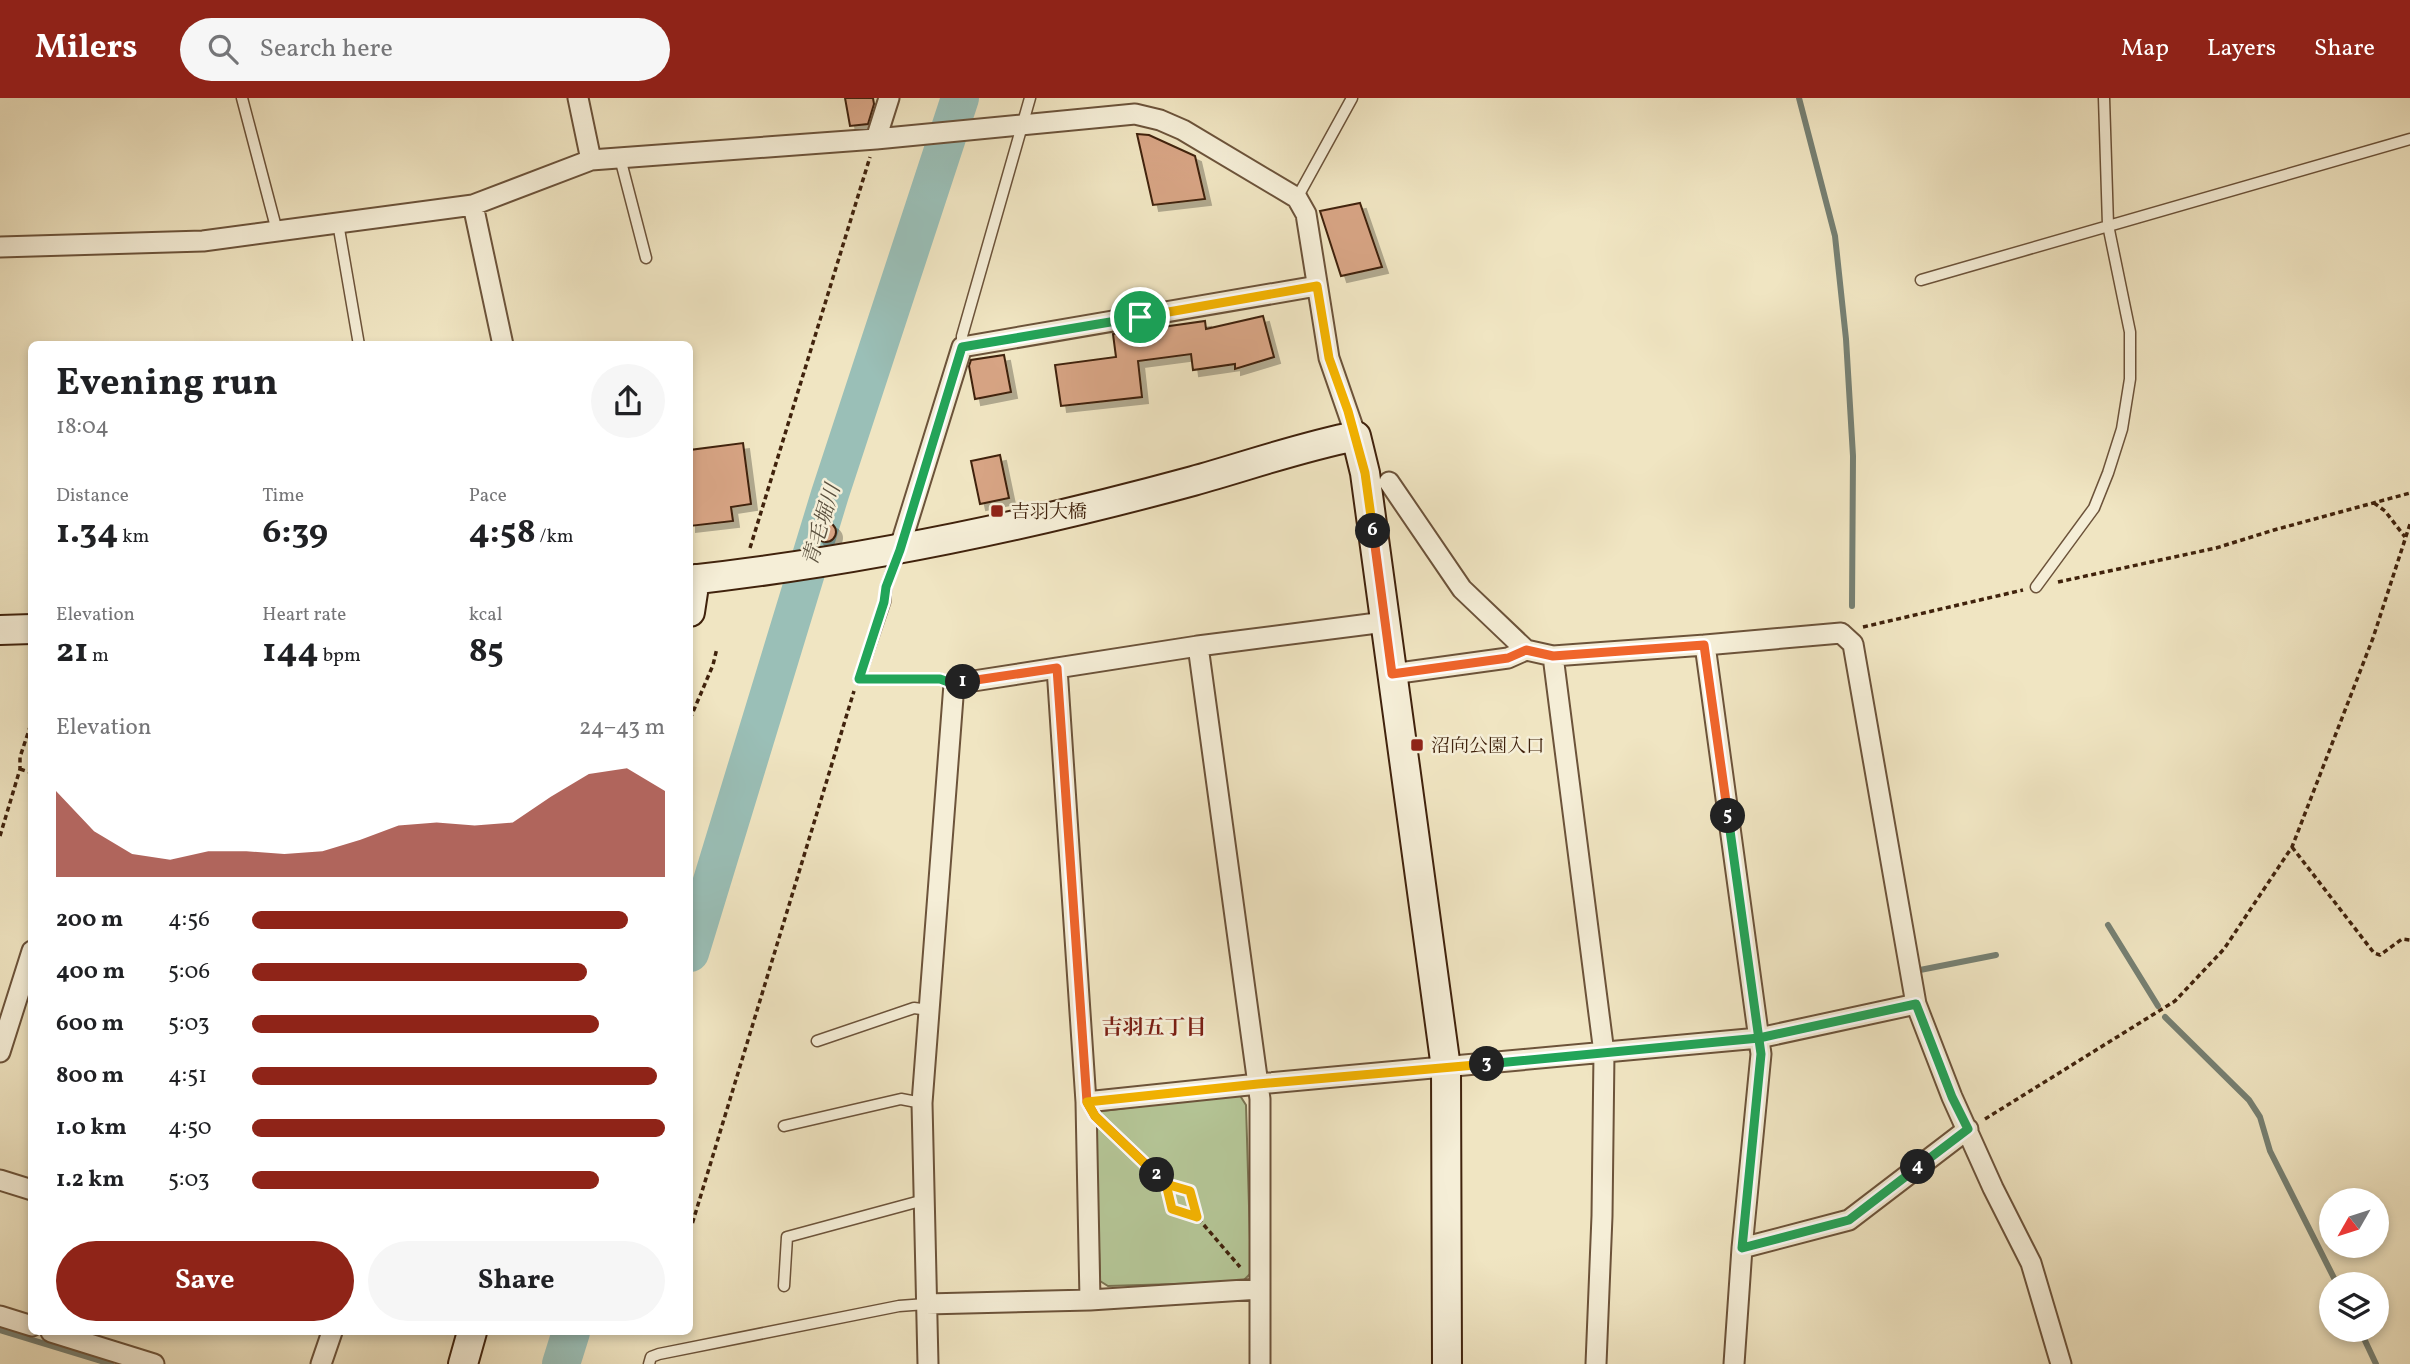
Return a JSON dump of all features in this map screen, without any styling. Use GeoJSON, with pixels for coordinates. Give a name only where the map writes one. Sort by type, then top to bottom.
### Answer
{"type":"FeatureCollection","features":[{"type":"Feature","properties":{"kind":"street"},"geometry":{"type":"LineString","coordinates":[[578,98],[591,160]]}},
{"type":"Feature","properties":{"kind":"street"},"geometry":{"type":"LineString","coordinates":[[877,143],[889,98]]}},
{"type":"Feature","properties":{"kind":"street"},"geometry":{"type":"LineString","coordinates":[[0,247],[203,241],[473,205],[591,160],[877,143],[1122,114],[1147,116],[1183,130],[1297,198],[1306,214],[1329,358],[1356,436],[1365,473],[1446,1068],[1447,1364]]}},
{"type":"Feature","properties":{"kind":"street"},"geometry":{"type":"LineString","coordinates":[[473,205],[502,341]]}},
{"type":"Feature","properties":{"kind":"street"},"geometry":{"type":"LineString","coordinates":[[890,552],[962,347],[1317,286]]}},
{"type":"Feature","properties":{"kind":"street"},"geometry":{"type":"LineString","coordinates":[[693,579],[750,560],[890,552],[1193,481],[1290,451],[1356,436]]}},
{"type":"Feature","properties":{"kind":"street"},"geometry":{"type":"LineString","coordinates":[[1389,482],[1462,589],[1526,650],[1553,656],[1841,632],[1853,644],[1916,1004],[1952,1097],[2031,1263],[2060,1364]]}},
{"type":"Feature","properties":{"kind":"street"},"geometry":{"type":"LineString","coordinates":[[928,1364],[922,1104],[954,684],[1198,646],[1385,622]]}},
{"type":"Feature","properties":{"kind":"street"},"geometry":{"type":"LineString","coordinates":[[0,630],[28,629]]}},
{"type":"Feature","properties":{"kind":"street"},"geometry":{"type":"LineString","coordinates":[[1704,645],[1761,1054],[1734,1364]]}},
{"type":"Feature","properties":{"kind":"street"},"geometry":{"type":"LineString","coordinates":[[1198,646],[1260,1099],[1260,1364]]}},
{"type":"Feature","properties":{"kind":"street"},"geometry":{"type":"LineString","coordinates":[[1392,674],[1508,658],[1526,650]]}},
{"type":"Feature","properties":{"kind":"street"},"geometry":{"type":"LineString","coordinates":[[1553,656],[1604,1053],[1602,1216],[1596,1364]]}},
{"type":"Feature","properties":{"kind":"street"},"geometry":{"type":"LineString","coordinates":[[1057,668],[1087,1102],[1090,1300]]}},
{"type":"Feature","properties":{"kind":"street"},"geometry":{"type":"LineString","coordinates":[[0,1052],[28,964]]}},
{"type":"Feature","properties":{"kind":"street"},"geometry":{"type":"LineString","coordinates":[[1087,1102],[1759,1038],[1916,1004]]}},
{"type":"Feature","properties":{"kind":"street"},"geometry":{"type":"LineString","coordinates":[[1742,1248],[1849,1220],[1968,1129]]}},
{"type":"Feature","properties":{"kind":"street"},"geometry":{"type":"LineString","coordinates":[[0,1180],[28,1189]]}},
{"type":"Feature","properties":{"kind":"street"},"geometry":{"type":"LineString","coordinates":[[926,1304],[1090,1300],[1260,1289]]}},
{"type":"Feature","properties":{"kind":"street"},"geometry":{"type":"LineString","coordinates":[[0,1316],[28,1325]]}},
{"type":"Feature","properties":{"kind":"street"},"geometry":{"type":"LineString","coordinates":[[62,1335],[154,1364]]}},
{"type":"Feature","properties":{"kind":"street"},"geometry":{"type":"LineString","coordinates":[[321,1364],[331,1335]]}},
{"type":"Feature","properties":{"kind":"street"},"geometry":{"type":"LineString","coordinates":[[463,1364],[471,1335]]}},
{"type":"Feature","properties":{"kind":"lane"},"geometry":{"type":"LineString","coordinates":[[242,98],[277,231]]}},
{"type":"Feature","properties":{"kind":"lane"},"geometry":{"type":"LineString","coordinates":[[962,347],[962,336],[1019,126],[1030,98]]}},
{"type":"Feature","properties":{"kind":"lane"},"geometry":{"type":"LineString","coordinates":[[1297,198],[1352,98]]}},
{"type":"Feature","properties":{"kind":"lane"},"geometry":{"type":"LineString","coordinates":[[2036,587],[2094,508],[2109,473],[2122,429],[2130,379],[2130,332],[2108,225],[2104,98]]}},
{"type":"Feature","properties":{"kind":"lane"},"geometry":{"type":"LineString","coordinates":[[1921,280],[2410,139]]}},
{"type":"Feature","properties":{"kind":"lane"},"geometry":{"type":"LineString","coordinates":[[620,158],[646,258]]}},
{"type":"Feature","properties":{"kind":"lane"},"geometry":{"type":"LineString","coordinates":[[338,223],[358,341]]}},
{"type":"Feature","properties":{"kind":"lane"},"geometry":{"type":"LineString","coordinates":[[890,552],[884,602],[859,679],[940,679],[954,684]]}},
{"type":"Feature","properties":{"kind":"lane"},"geometry":{"type":"LineString","coordinates":[[817,1041],[914,1008],[929,1010]]}},
{"type":"Feature","properties":{"kind":"lane"},"geometry":{"type":"LineString","coordinates":[[784,1126],[901,1099],[922,1104]]}},
{"type":"Feature","properties":{"kind":"lane"},"geometry":{"type":"LineString","coordinates":[[784,1286],[787,1237],[924,1200]]}},
{"type":"Feature","properties":{"kind":"lane"},"geometry":{"type":"LineString","coordinates":[[649,1364],[651,1357],[659,1354],[899,1306],[926,1304]]}},
{"type":"Feature","properties":{"kind":"path"},"geometry":{"type":"LineString","coordinates":[[750,560],[877,143]]}},
{"type":"Feature","properties":{"kind":"path"},"geometry":{"type":"LineString","coordinates":[[1841,632],[2216,548],[2410,494]]}},
{"type":"Feature","properties":{"kind":"path"},"geometry":{"type":"LineString","coordinates":[[2374,503],[2385,511],[2406,539]]}},
{"type":"Feature","properties":{"kind":"path"},"geometry":{"type":"LineString","coordinates":[[1968,1129],[2175,1001],[2224,949],[2292,846],[2373,638],[2410,524]]}},
{"type":"Feature","properties":{"kind":"path"},"geometry":{"type":"LineString","coordinates":[[693,712],[713,665],[717,648]]}},
{"type":"Feature","properties":{"kind":"path"},"geometry":{"type":"LineString","coordinates":[[693,1221],[859,679]]}},
{"type":"Feature","properties":{"kind":"path"},"geometry":{"type":"LineString","coordinates":[[0,836],[28,733]]}},
{"type":"Feature","properties":{"kind":"path"},"geometry":{"type":"LineString","coordinates":[[20,769],[28,772]]}},
{"type":"Feature","properties":{"kind":"path"},"geometry":{"type":"LineString","coordinates":[[0,815],[6,817]]}},
{"type":"Feature","properties":{"kind":"path"},"geometry":{"type":"LineString","coordinates":[[2292,846],[2374,953],[2380,955],[2402,939],[2410,940]]}},
{"type":"Feature","properties":{"kind":"path"},"geometry":{"type":"LineString","coordinates":[[1087,1102],[1095,1116],[1166,1184],[1190,1191],[1197,1217],[1260,1289]]}},
{"type":"Feature","properties":{"kind":"path"},"geometry":{"type":"LineString","coordinates":[[1166,1184],[1172,1209],[1197,1217]]}},
{"type":"Feature","properties":{"kind":"green space"},"geometry":{"type":"Polygon","coordinates":[[[1239,1094],[1246,1105],[1251,1273],[1242,1282],[1108,1286],[1100,1281],[1095,1116],[1102,1111],[1239,1094]]]}},
{"type":"Feature","properties":{"kind":"building"},"geometry":{"type":"Polygon","coordinates":[[[845,98],[873,98],[874,104],[868,124],[850,126],[845,98]]]}},
{"type":"Feature","properties":{"kind":"building"},"geometry":{"type":"Polygon","coordinates":[[[1137,134],[1149,135],[1195,156],[1205,199],[1153,205],[1137,134]]]}},
{"type":"Feature","properties":{"kind":"building"},"geometry":{"type":"Polygon","coordinates":[[[1360,203],[1382,267],[1341,276],[1320,211],[1360,203]]]}},
{"type":"Feature","properties":{"kind":"building"},"geometry":{"type":"Polygon","coordinates":[[[1263,316],[1274,357],[1235,369],[1235,364],[1193,370],[1191,354],[1138,361],[1142,397],[1061,406],[1055,365],[1116,357],[1113,334],[1205,321],[1206,329],[1263,316]]]}},
{"type":"Feature","properties":{"kind":"building"},"geometry":{"type":"Polygon","coordinates":[[[1004,355],[1011,392],[975,399],[969,366],[971,360],[1004,355]]]}},
{"type":"Feature","properties":{"kind":"building"},"geometry":{"type":"Polygon","coordinates":[[[743,443],[751,504],[731,507],[733,521],[693,526],[693,450],[743,443]]]}},
{"type":"Feature","properties":{"kind":"building"},"geometry":{"type":"Polygon","coordinates":[[[1000,455],[1009,498],[980,504],[971,461],[1000,455]]]}},
{"type":"Feature","properties":{"kind":"building"},"geometry":{"type":"Polygon","coordinates":[[[826,522],[833,525],[836,532],[833,539],[826,542],[819,539],[816,532],[819,525],[826,522]]]}},
{"type":"Feature","properties":{"kind":"waterway","name":"青毛堀川"},"geometry":{"type":"LineString","coordinates":[[693,943],[830,494],[960,98]]}},
{"type":"Feature","properties":{"kind":"waterway"},"geometry":{"type":"LineString","coordinates":[[1799,98],[1835,236],[1846,339],[1853,456],[1852,606]]}},
{"type":"Feature","properties":{"kind":"waterway"},"geometry":{"type":"LineString","coordinates":[[2108,925],[2158,1006]]}},
{"type":"Feature","properties":{"kind":"waterway"},"geometry":{"type":"LineString","coordinates":[[1920,970],[1996,955]]}},
{"type":"Feature","properties":{"kind":"waterway"},"geometry":{"type":"LineString","coordinates":[[2165,1017],[2249,1100],[2260,1117],[2270,1151],[2331,1272]]}},
{"type":"Feature","properties":{"kind":"waterway"},"geometry":{"type":"LineString","coordinates":[[0,1330],[111,1364]]}},
{"type":"Feature","properties":{"kind":"waterway","name":"青毛堀川"},"geometry":{"type":"LineString","coordinates":[[561,1364],[570,1335]]}},
{"type":"Feature","properties":{"kind":"waterway"},"geometry":{"type":"LineString","coordinates":[[2366,1342],[2376,1364]]}},
{"type":"Feature","properties":{"kind":"place","name":"吉羽大橋"},"geometry":{"type":"Point","coordinates":[997,511]}},
{"type":"Feature","properties":{"kind":"place","name":"沼向公園入口"},"geometry":{"type":"Point","coordinates":[1417,745]}},
{"type":"Feature","properties":{"kind":"district","name":"吉羽五丁目"},"geometry":{"type":"Point","coordinates":[1154,1027]}},
{"type":"Feature","properties":{"kind":"route"},"geometry":{"type":"LineString","coordinates":[[1140,317],[962,347],[859,679],[940,679],[954,684],[1057,668],[1087,1102],[1095,1116],[1166,1184],[1190,1191],[1197,1217],[1172,1209],[1166,1184],[1095,1116],[1087,1102],[1759,1038],[1916,1004],[1952,1097],[1968,1129],[1849,1220],[1742,1248],[1761,1054],[1759,1038],[1704,645],[1553,656],[1526,650],[1508,658],[1392,674],[1365,473],[1356,436],[1329,358],[1317,286],[1140,317]]}}]}
